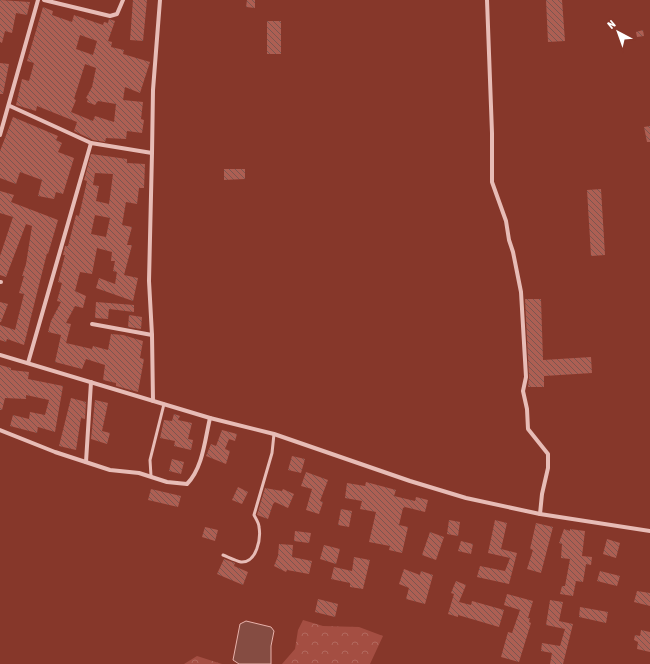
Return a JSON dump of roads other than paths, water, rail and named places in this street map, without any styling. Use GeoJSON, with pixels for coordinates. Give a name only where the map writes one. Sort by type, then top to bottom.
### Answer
{"type":"FeatureCollection","features":[{"type":"Feature","properties":{"kind":"street"},"geometry":{"type":"LineString","coordinates":[[0,135],[10,106],[38,0]]}},
{"type":"Feature","properties":{"kind":"street"},"geometry":{"type":"LineString","coordinates":[[44,0],[110,16],[117,14],[123,0]]}},
{"type":"Feature","properties":{"kind":"street"},"geometry":{"type":"LineString","coordinates":[[153,401],[149,281],[153,90],[160,0]]}},
{"type":"Feature","properties":{"kind":"street"},"geometry":{"type":"LineString","coordinates":[[486,0],[492,125],[492,182],[506,221],[508,240],[513,252],[521,292],[526,377],[523,391],[527,409],[528,429],[548,454],[548,468],[542,494],[540,514]]}},
{"type":"Feature","properties":{"kind":"street"},"geometry":{"type":"LineString","coordinates":[[10,106],[91,143],[152,153]]}},
{"type":"Feature","properties":{"kind":"street"},"geometry":{"type":"LineString","coordinates":[[28,363],[91,143]]}},
{"type":"Feature","properties":{"kind":"street"},"geometry":{"type":"LineString","coordinates":[[92,324],[152,335]]}},
{"type":"Feature","properties":{"kind":"street"},"geometry":{"type":"LineString","coordinates":[[0,355],[210,418],[274,434],[466,498],[540,514],[650,531]]}},
{"type":"Feature","properties":{"kind":"street"},"geometry":{"type":"LineString","coordinates":[[86,462],[91,382]]}},
{"type":"Feature","properties":{"kind":"street"},"geometry":{"type":"LineString","coordinates":[[0,430],[110,470],[151,476],[167,482],[187,484],[194,477],[198,466],[210,418]]}},
{"type":"Feature","properties":{"kind":"lane"},"geometry":{"type":"LineString","coordinates":[[151,476],[150,460],[164,404]]}},
{"type":"Feature","properties":{"kind":"lane"},"geometry":{"type":"LineString","coordinates":[[223,555],[241,562],[249,560],[255,553],[259,540],[260,525],[254,516],[272,453],[274,434]]}}]}
